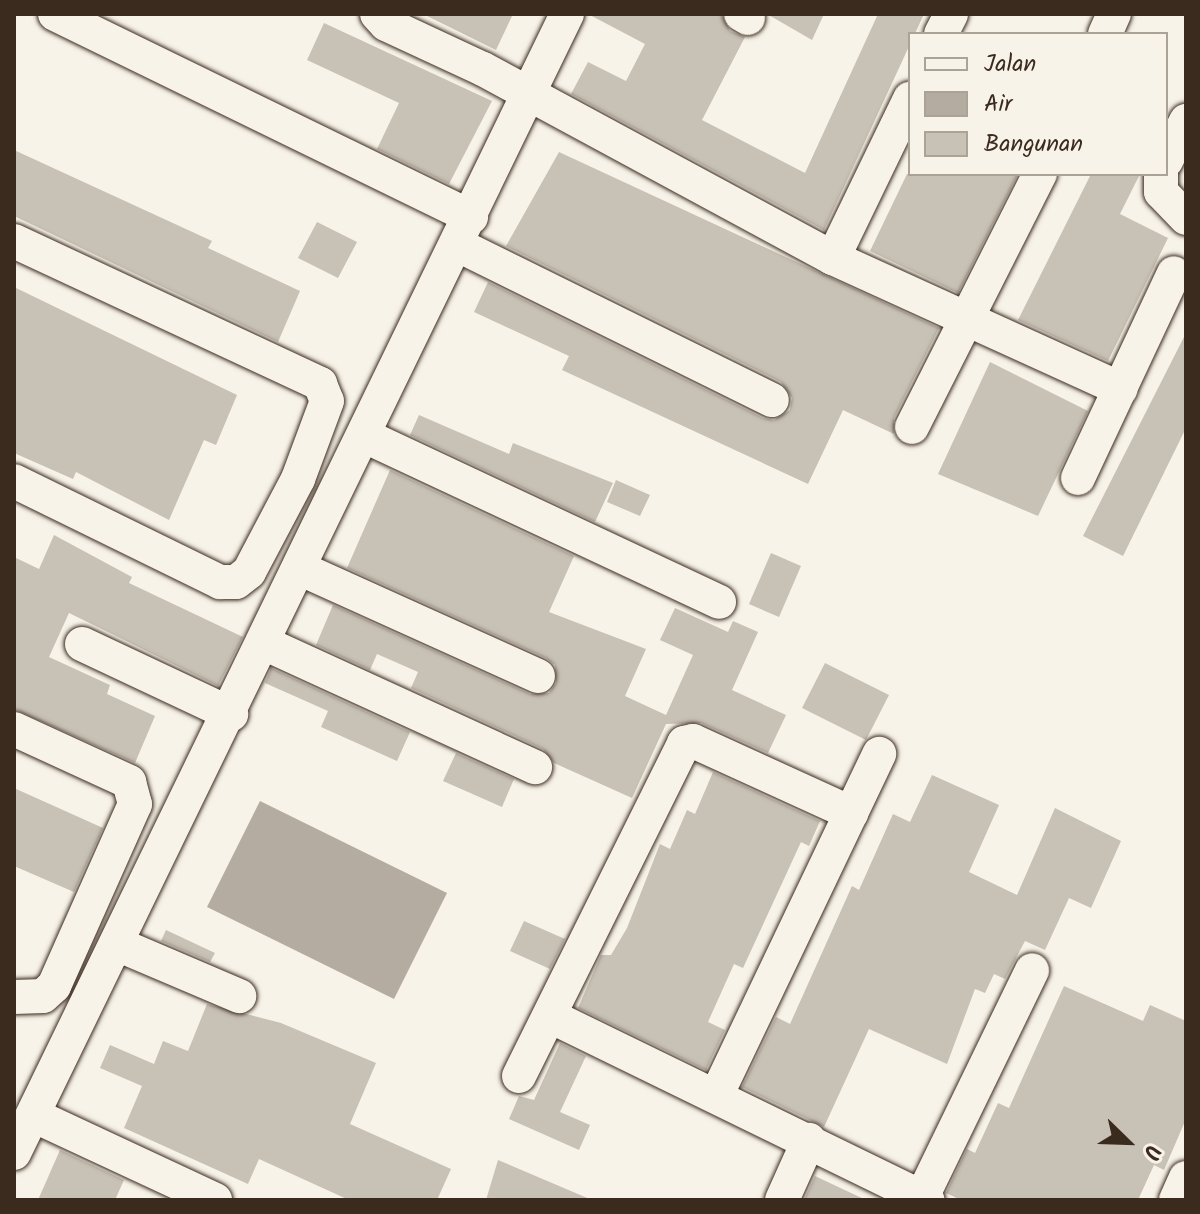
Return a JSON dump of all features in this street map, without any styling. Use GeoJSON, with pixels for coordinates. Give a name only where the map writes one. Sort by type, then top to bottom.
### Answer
{"type":"FeatureCollection","features":[{"type":"Feature","properties":{"kind":"street"},"geometry":{"type":"LineString","coordinates":[[55,14],[464,231],[772,400]]}},
{"type":"Feature","properties":{"kind":"street"},"geometry":{"type":"LineString","coordinates":[[377,14],[386,24],[529,93],[833,258],[1121,389]]}},
{"type":"Feature","properties":{"kind":"street"},"geometry":{"type":"LineString","coordinates":[[14,1153],[266,644],[567,14]]}},
{"type":"Feature","properties":{"kind":"street"},"geometry":{"type":"LineString","coordinates":[[942,32],[951,14]]}},
{"type":"Feature","properties":{"kind":"street"},"geometry":{"type":"LineString","coordinates":[[833,258],[908,103]]}},
{"type":"Feature","properties":{"kind":"street"},"geometry":{"type":"LineString","coordinates":[[1168,157],[1186,121]]}},
{"type":"Feature","properties":{"kind":"street"},"geometry":{"type":"LineString","coordinates":[[912,427],[1039,176]]}},
{"type":"Feature","properties":{"kind":"street"},"geometry":{"type":"LineString","coordinates":[[1161,176],[1161,192],[1186,218]]}},
{"type":"Feature","properties":{"kind":"street"},"geometry":{"type":"LineString","coordinates":[[14,241],[320,384],[327,401],[298,479],[249,572],[236,582],[220,582],[14,481]]}},
{"type":"Feature","properties":{"kind":"street"},"geometry":{"type":"LineString","coordinates":[[1078,478],[1174,273]]}},
{"type":"Feature","properties":{"kind":"street"},"geometry":{"type":"LineString","coordinates":[[365,436],[719,602]]}},
{"type":"Feature","properties":{"kind":"street"},"geometry":{"type":"LineString","coordinates":[[301,569],[538,676]]}},
{"type":"Feature","properties":{"kind":"street"},"geometry":{"type":"LineString","coordinates":[[82,644],[231,714]]}},
{"type":"Feature","properties":{"kind":"street"},"geometry":{"type":"LineString","coordinates":[[266,644],[535,767]]}},
{"type":"Feature","properties":{"kind":"street"},"geometry":{"type":"LineString","coordinates":[[14,729],[129,782],[135,804],[54,986],[43,996],[14,997]]}},
{"type":"Feature","properties":{"kind":"street"},"geometry":{"type":"LineString","coordinates":[[519,1076],[684,743],[699,743],[851,813]]}},
{"type":"Feature","properties":{"kind":"street"},"geometry":{"type":"LineString","coordinates":[[717,1094],[879,754]]}},
{"type":"Feature","properties":{"kind":"street"},"geometry":{"type":"LineString","coordinates":[[117,944],[239,996]]}},
{"type":"Feature","properties":{"kind":"street"},"geometry":{"type":"LineString","coordinates":[[550,1016],[717,1094],[925,1198],[1032,970]]}},
{"type":"Feature","properties":{"kind":"street"},"geometry":{"type":"LineString","coordinates":[[33,1115],[215,1200]]}},
{"type":"Feature","properties":{"kind":"street"},"geometry":{"type":"LineString","coordinates":[[782,1200],[809,1140]]}},
{"type":"Feature","properties":{"kind":"street"},"geometry":{"type":"LineString","coordinates":[[1176,1200],[1186,1178]]}},
{"type":"Feature","properties":{"kind":"water"},"geometry":{"type":"Polygon","coordinates":[[[260,801],[447,893],[394,999],[207,907],[260,801]]]}},
{"type":"Feature","properties":{"kind":"building"},"geometry":{"type":"Polygon","coordinates":[[[423,14],[513,14],[496,50],[423,14]]]}},
{"type":"Feature","properties":{"kind":"building"},"geometry":{"type":"Polygon","coordinates":[[[588,14],[721,14],[730,31],[745,37],[702,120],[805,173],[878,14],[924,14],[916,32],[908,32],[908,49],[824,230],[571,94],[588,62],[626,81],[645,44],[588,14]]]}},
{"type":"Feature","properties":{"kind":"building"},"geometry":{"type":"Polygon","coordinates":[[[767,14],[824,14],[812,40],[767,14]]]}},
{"type":"Feature","properties":{"kind":"building"},"geometry":{"type":"Polygon","coordinates":[[[324,23],[492,101],[449,184],[377,149],[399,103],[307,60],[324,23]]]}},
{"type":"Feature","properties":{"kind":"building"},"geometry":{"type":"Polygon","coordinates":[[[14,150],[212,241],[208,248],[300,291],[278,342],[14,216],[14,150]]]}},
{"type":"Feature","properties":{"kind":"building"},"geometry":{"type":"Polygon","coordinates":[[[559,152],[939,328],[894,418],[894,434],[843,410],[808,484],[562,370],[569,356],[474,312],[488,282],[763,418],[774,420],[790,410],[792,398],[781,382],[506,246],[559,152]]]}},
{"type":"Feature","properties":{"kind":"building"},"geometry":{"type":"Polygon","coordinates":[[[907,174],[1017,176],[958,293],[870,251],[907,174]]]}},
{"type":"Feature","properties":{"kind":"building"},"geometry":{"type":"Polygon","coordinates":[[[1090,176],[1139,176],[1120,214],[1168,238],[1108,361],[1018,320],[1090,176]]]}},
{"type":"Feature","properties":{"kind":"building"},"geometry":{"type":"Polygon","coordinates":[[[317,222],[357,242],[338,278],[298,258],[317,222]]]}},
{"type":"Feature","properties":{"kind":"building"},"geometry":{"type":"Polygon","coordinates":[[[14,287],[237,395],[216,445],[204,440],[169,520],[76,472],[73,479],[14,453],[14,287]]]}},
{"type":"Feature","properties":{"kind":"building"},"geometry":{"type":"Polygon","coordinates":[[[1186,333],[1186,428],[1123,556],[1083,536],[1186,333]]]}},
{"type":"Feature","properties":{"kind":"building"},"geometry":{"type":"Polygon","coordinates":[[[990,362],[1088,411],[1038,516],[938,474],[990,362]]]}},
{"type":"Feature","properties":{"kind":"building"},"geometry":{"type":"Polygon","coordinates":[[[419,415],[509,454],[513,443],[613,483],[595,522],[410,435],[419,415]]]}},
{"type":"Feature","properties":{"kind":"building"},"geometry":{"type":"Polygon","coordinates":[[[390,470],[574,556],[549,612],[646,649],[625,696],[666,715],[693,655],[660,640],[675,608],[728,632],[733,621],[758,632],[732,690],[786,715],[768,753],[701,723],[666,724],[632,798],[554,763],[543,749],[411,688],[418,672],[377,654],[370,670],[316,645],[333,605],[530,694],[549,693],[556,683],[555,665],[546,658],[347,568],[390,470]]]}},
{"type":"Feature","properties":{"kind":"building"},"geometry":{"type":"Polygon","coordinates":[[[616,480],[650,495],[640,516],[607,502],[616,480]]]}},
{"type":"Feature","properties":{"kind":"building"},"geometry":{"type":"Polygon","coordinates":[[[54,535],[132,577],[129,583],[243,637],[218,686],[69,613],[49,657],[110,685],[107,694],[155,716],[135,763],[14,709],[14,557],[39,569],[54,535]]]}},
{"type":"Feature","properties":{"kind":"building"},"geometry":{"type":"Polygon","coordinates":[[[771,553],[801,566],[779,617],[749,604],[771,553]]]}},
{"type":"Feature","properties":{"kind":"building"},"geometry":{"type":"Polygon","coordinates":[[[825,663],[889,695],[866,740],[802,708],[825,663]]]}},
{"type":"Feature","properties":{"kind":"building"},"geometry":{"type":"Polygon","coordinates":[[[271,668],[410,732],[397,761],[321,727],[328,711],[265,683],[271,668]]]}},
{"type":"Feature","properties":{"kind":"building"},"geometry":{"type":"Polygon","coordinates":[[[456,753],[514,779],[502,807],[443,781],[456,753]]]}},
{"type":"Feature","properties":{"kind":"building"},"geometry":{"type":"Polygon","coordinates":[[[713,772],[820,821],[809,846],[801,842],[743,968],[734,964],[708,1022],[725,1030],[706,1070],[578,1008],[601,955],[611,955],[627,928],[660,844],[670,849],[687,810],[695,814],[713,772]]]}},
{"type":"Feature","properties":{"kind":"building"},"geometry":{"type":"Polygon","coordinates":[[[932,775],[999,805],[969,872],[1017,895],[1055,808],[1121,841],[1091,908],[1069,898],[1045,950],[1025,941],[1005,979],[994,974],[985,993],[975,989],[947,1064],[869,1029],[824,1127],[742,1087],[776,1017],[790,1024],[852,886],[859,890],[893,814],[910,822],[932,775]]]}},
{"type":"Feature","properties":{"kind":"building"},"geometry":{"type":"Polygon","coordinates":[[[14,788],[103,828],[74,892],[14,866],[14,788]]]}},
{"type":"Feature","properties":{"kind":"building"},"geometry":{"type":"Polygon","coordinates":[[[524,921],[565,939],[550,969],[510,951],[524,921]]]}},
{"type":"Feature","properties":{"kind":"building"},"geometry":{"type":"Polygon","coordinates":[[[166,930],[215,953],[210,962],[161,941],[166,930]]]}},
{"type":"Feature","properties":{"kind":"building"},"geometry":{"type":"Polygon","coordinates":[[[1064,986],[1143,1021],[1150,1005],[1186,1021],[1186,1119],[1164,1170],[1154,1165],[1138,1200],[961,1200],[946,1193],[967,1149],[975,1153],[998,1103],[1009,1108],[1064,986]]]}},
{"type":"Feature","properties":{"kind":"building"},"geometry":{"type":"Polygon","coordinates":[[[207,1004],[281,1023],[376,1063],[350,1124],[451,1169],[437,1200],[349,1200],[259,1159],[248,1184],[124,1128],[142,1086],[100,1068],[110,1045],[154,1064],[163,1041],[188,1051],[207,1004]]]}},
{"type":"Feature","properties":{"kind":"building"},"geometry":{"type":"Polygon","coordinates":[[[560,1043],[586,1056],[560,1112],[590,1125],[579,1150],[509,1119],[519,1096],[534,1100],[560,1043]]]}},
{"type":"Feature","properties":{"kind":"building"},"geometry":{"type":"Polygon","coordinates":[[[60,1150],[124,1180],[115,1200],[38,1200],[60,1150]]]}},
{"type":"Feature","properties":{"kind":"building"},"geometry":{"type":"Polygon","coordinates":[[[498,1160],[592,1200],[486,1200],[498,1160]]]}},
{"type":"Feature","properties":{"kind":"building"},"geometry":{"type":"Polygon","coordinates":[[[815,1176],[866,1200],[804,1200],[815,1176]]]}}]}
